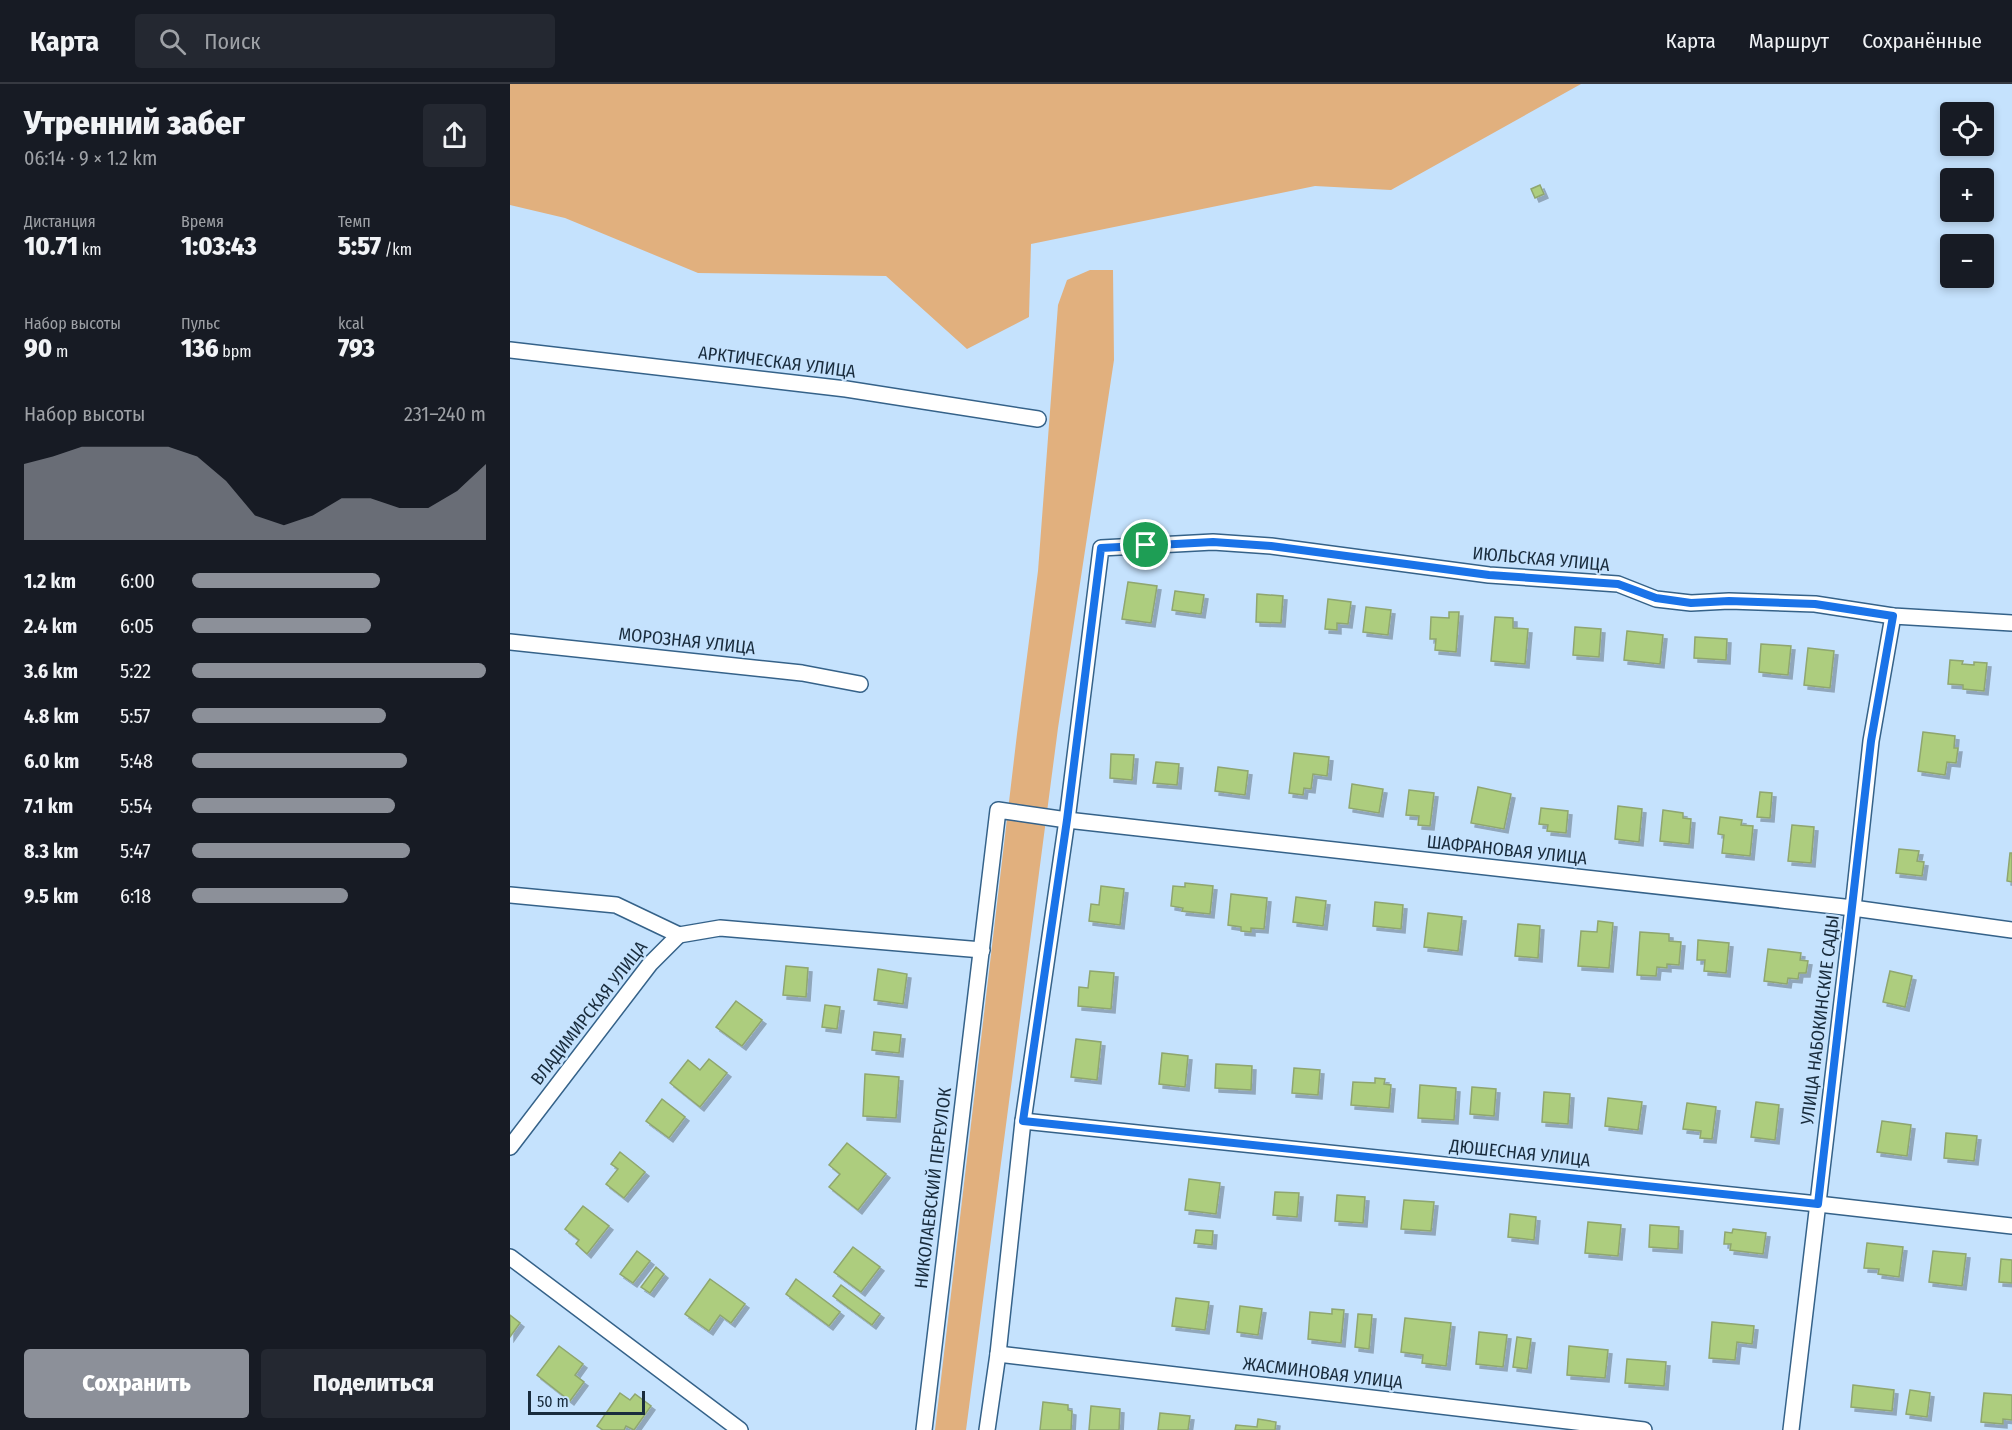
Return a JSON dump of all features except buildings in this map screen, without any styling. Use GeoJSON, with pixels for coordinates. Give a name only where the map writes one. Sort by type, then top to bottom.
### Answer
{"type":"FeatureCollection","features":[{"type":"Feature","properties":{"kind":"street","name":"АРКТИЧЕСКАЯ УЛИЦА"},"geometry":{"type":"LineString","coordinates":[[510,350],[846,389],[1038,419]]}},
{"type":"Feature","properties":{"kind":"street","name":"ИЮЛЬСКАЯ УЛИЦА"},"geometry":{"type":"LineString","coordinates":[[1067,820],[1101,548],[1213,542],[1271,546],[1489,575],[1618,584],[1656,598],[1691,603],[1729,601],[1815,604],[1893,616],[2012,623]]}},
{"type":"Feature","properties":{"kind":"street","name":"УЛИЦА НАБОКИНСКИЕ САДЫ"},"geometry":{"type":"LineString","coordinates":[[1791,1430],[1871,741],[1893,616]]}},
{"type":"Feature","properties":{"kind":"street","name":"МОРОЗНАЯ УЛИЦА"},"geometry":{"type":"LineString","coordinates":[[510,642],[802,673],[860,684]]}},
{"type":"Feature","properties":{"kind":"street","name":"ШАФРАНОВАЯ УЛИЦА"},"geometry":{"type":"LineString","coordinates":[[998,810],[1067,820],[1853,908],[2012,930]]}},
{"type":"Feature","properties":{"kind":"street","name":"НИКОЛАЕВСКИЙ ПЕРЕУЛОК"},"geometry":{"type":"LineString","coordinates":[[924,1430],[998,810]]}},
{"type":"Feature","properties":{"kind":"street"},"geometry":{"type":"LineString","coordinates":[[987,1430],[998,1354],[1023,1121],[1067,820]]}},
{"type":"Feature","properties":{"kind":"street"},"geometry":{"type":"LineString","coordinates":[[510,895],[616,904],[679,935],[720,928],[982,950]]}},
{"type":"Feature","properties":{"kind":"street","name":"ВЛАДИМИРСКАЯ УЛИЦА"},"geometry":{"type":"LineString","coordinates":[[510,1147],[650,964],[679,935]]}},
{"type":"Feature","properties":{"kind":"street","name":"ДЮШЕСНАЯ УЛИЦА"},"geometry":{"type":"LineString","coordinates":[[1023,1121],[1818,1204],[2012,1227]]}},
{"type":"Feature","properties":{"kind":"street"},"geometry":{"type":"LineString","coordinates":[[510,1257],[740,1430]]}},
{"type":"Feature","properties":{"kind":"street","name":"ЖАСМИНОВАЯ УЛИЦА"},"geometry":{"type":"LineString","coordinates":[[998,1354],[1644,1430]]}},
{"type":"Feature","properties":{"kind":"shaded area"},"geometry":{"type":"Polygon","coordinates":[[[510,84],[1581,84],[1391,190],[1315,186],[1031,244],[1029,317],[967,349],[886,276],[698,273],[565,218],[510,205],[510,84]]]}},
{"type":"Feature","properties":{"kind":"shaded area"},"geometry":{"type":"Polygon","coordinates":[[[1090,270],[1113,270],[1114,360],[1058,728],[966,1430],[935,1430],[1038,571],[1058,305],[1067,280],[1090,270]]]}},
{"type":"Feature","properties":{"kind":"route"},"geometry":{"type":"LineString","coordinates":[[1213,542],[1271,546],[1489,575],[1618,584],[1656,598],[1691,603],[1729,601],[1815,604],[1893,616],[1871,741],[1818,1204],[1023,1121],[1067,820],[1101,548],[1146,545],[1213,542]]}}]}
